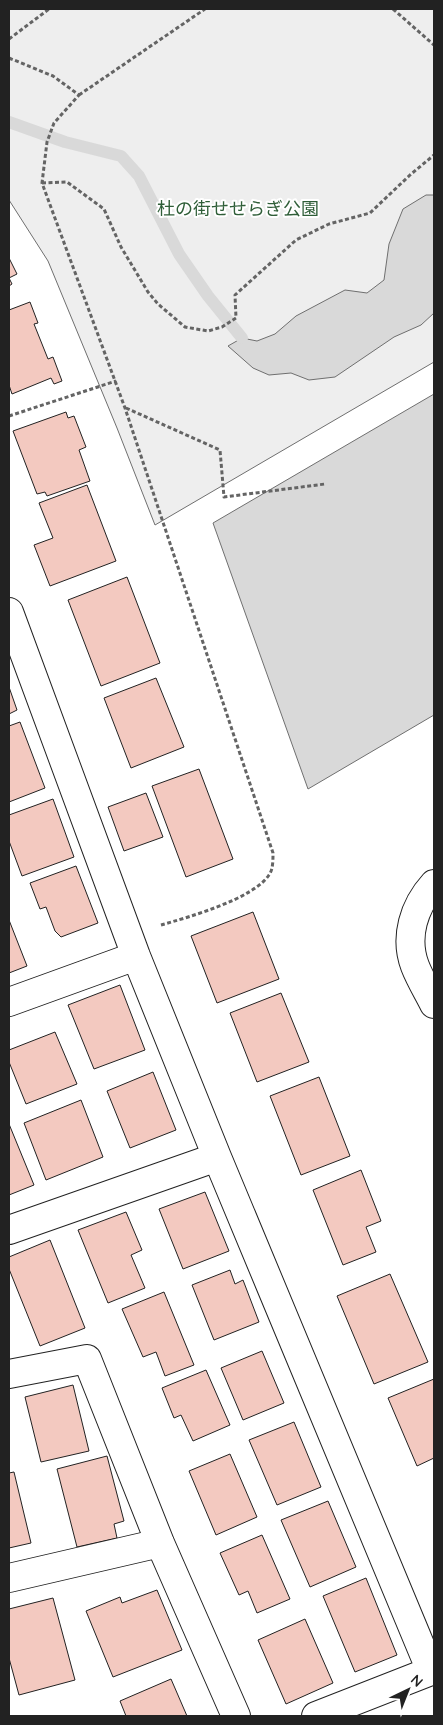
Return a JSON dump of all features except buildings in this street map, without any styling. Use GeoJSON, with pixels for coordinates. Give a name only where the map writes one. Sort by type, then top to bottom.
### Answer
{"type":"FeatureCollection","features":[{"type":"Feature","properties":{"kind":"street"},"geometry":{"type":"LineString","coordinates":[[9,612],[132,945],[217,1156],[431,1671],[316,1716]]}},
{"type":"Feature","properties":{"kind":"street"},"geometry":{"type":"LineString","coordinates":[[434,884],[418,905],[412,928],[410,952],[415,968],[434,1004]]}},
{"type":"Feature","properties":{"kind":"street"},"geometry":{"type":"LineString","coordinates":[[9,1002],[132,945]]}},
{"type":"Feature","properties":{"kind":"street"},"geometry":{"type":"LineString","coordinates":[[9,1230],[217,1156]]}},
{"type":"Feature","properties":{"kind":"street"},"geometry":{"type":"LineString","coordinates":[[9,1374],[87,1359],[160,1543],[236,1716]]}},
{"type":"Feature","properties":{"kind":"street"},"geometry":{"type":"LineString","coordinates":[[9,1578],[160,1543]]}},
{"type":"Feature","properties":{"kind":"path"},"geometry":{"type":"LineString","coordinates":[[9,39],[49,9]]}},
{"type":"Feature","properties":{"kind":"path"},"geometry":{"type":"LineString","coordinates":[[132,945],[193,916],[226,904],[262,885],[271,873],[274,853],[116,380],[42,183],[47,142],[54,123],[79,95],[205,9]]}},
{"type":"Feature","properties":{"kind":"path"},"geometry":{"type":"LineString","coordinates":[[393,9],[434,45]]}},
{"type":"Feature","properties":{"kind":"path"},"geometry":{"type":"LineString","coordinates":[[9,58],[53,76],[79,95]]}},
{"type":"Feature","properties":{"kind":"path"},"geometry":{"type":"LineString","coordinates":[[42,183],[67,182],[104,209],[121,248],[143,285],[158,304],[185,327],[208,331],[236,318],[236,294],[296,240],[329,224],[370,213],[410,174],[434,155]]}},
{"type":"Feature","properties":{"kind":"path"},"geometry":{"type":"LineString","coordinates":[[9,416],[116,380]]}},
{"type":"Feature","properties":{"kind":"path"},"geometry":{"type":"LineString","coordinates":[[125,408],[220,450],[224,497],[325,484]]}},
{"type":"Feature","properties":{"kind":"green space","name":"杜の街せせらぎ公園"},"geometry":{"type":"Polygon","coordinates":[[[9,9],[434,9],[434,362],[155,525],[48,261],[9,200],[9,9]]]}},
{"type":"Feature","properties":{"kind":"shaded area"},"geometry":{"type":"Polygon","coordinates":[[[426,195],[434,195],[434,313],[421,325],[394,337],[335,377],[309,380],[291,373],[269,375],[253,368],[228,346],[242,338],[257,341],[275,334],[296,316],[345,290],[367,293],[384,280],[389,244],[403,209],[426,195]]]}},
{"type":"Feature","properties":{"kind":"shaded area"},"geometry":{"type":"Polygon","coordinates":[[[434,394],[434,715],[308,789],[213,523],[434,394]]]}},
{"type":"Feature","properties":{"kind":"waterway"},"geometry":{"type":"LineString","coordinates":[[9,122],[65,142],[121,156],[139,176],[179,254],[208,296],[242,338]]}}]}
